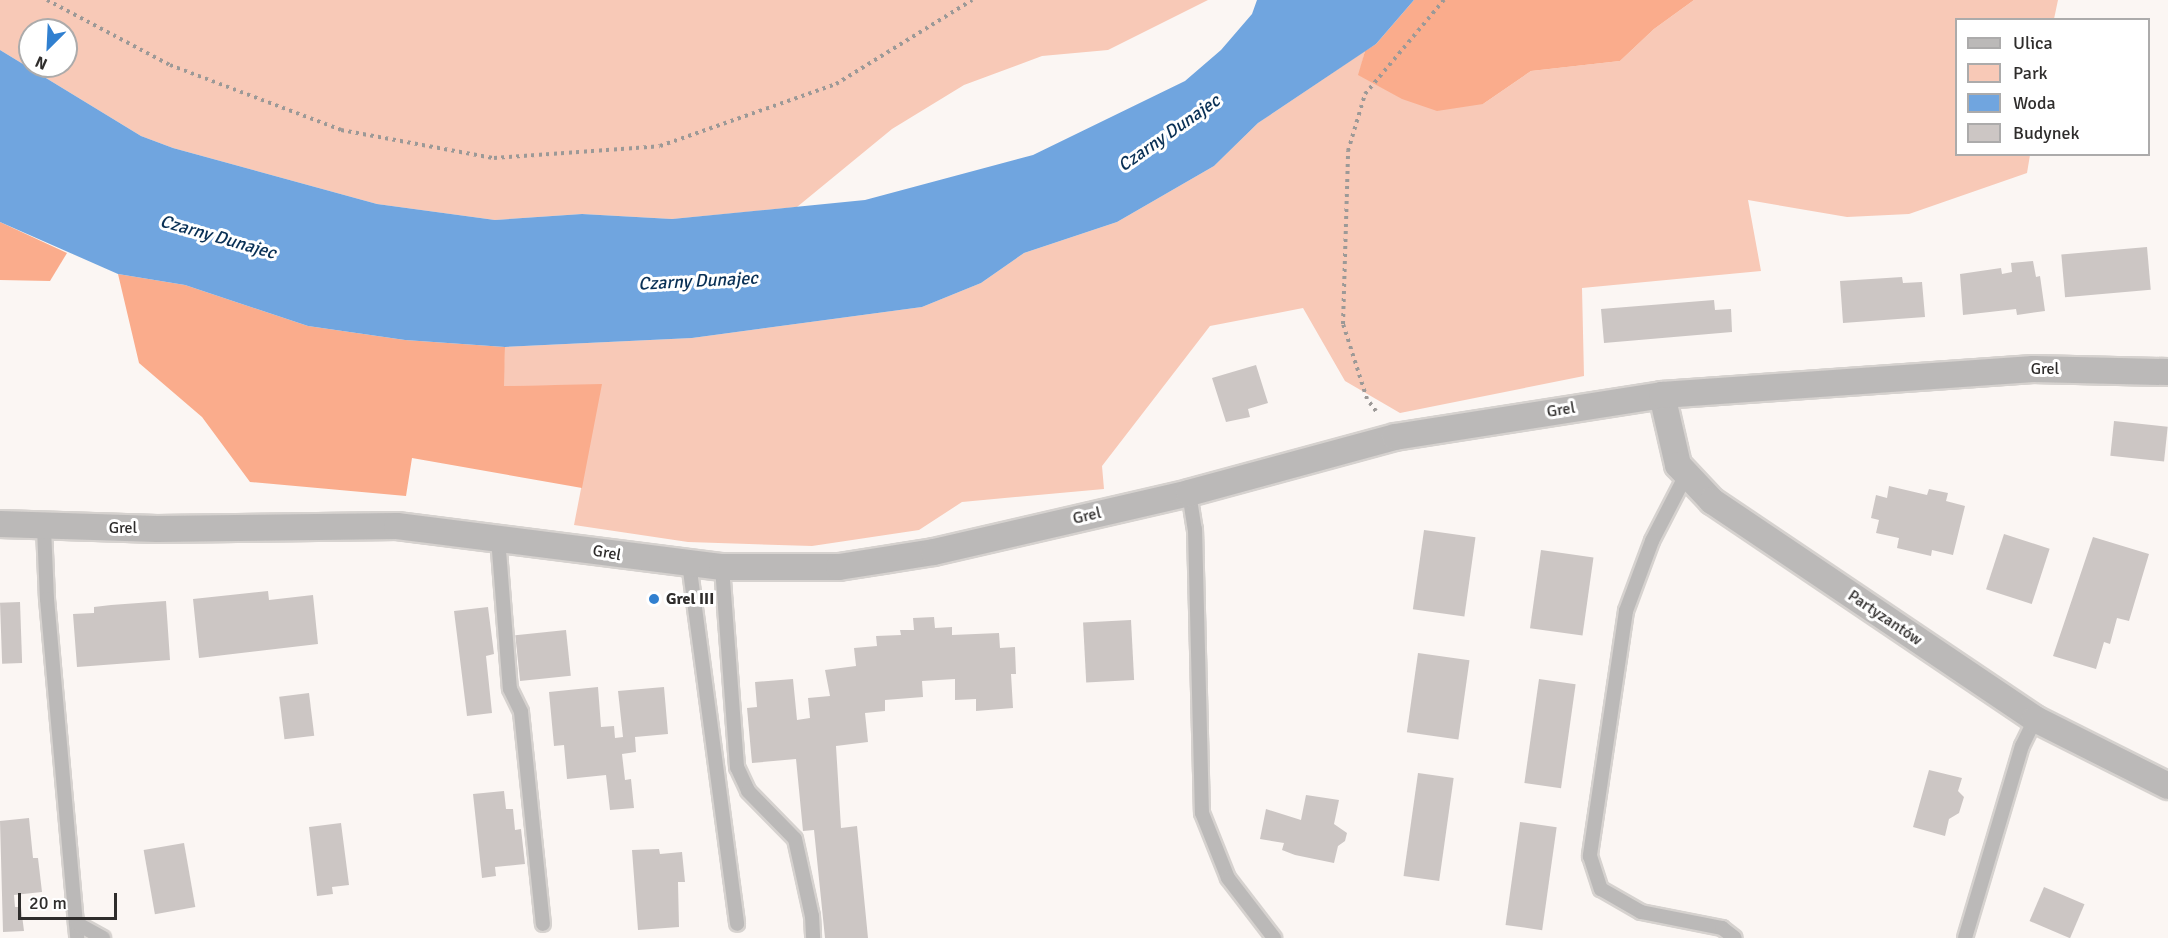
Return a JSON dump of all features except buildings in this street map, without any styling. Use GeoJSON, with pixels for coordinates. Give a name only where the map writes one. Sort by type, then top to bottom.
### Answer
{"type":"FeatureCollection","features":[{"type":"Feature","properties":{"kind":"street","name":"Grel"},"geometry":{"type":"LineString","coordinates":[[0,524],[44,528],[397,526],[722,567],[839,567],[934,552],[1189,493],[1395,437],[1662,394],[2033,369],[2168,372]]}},
{"type":"Feature","properties":{"kind":"street","name":"Partyzantów"},"geometry":{"type":"LineString","coordinates":[[1662,394],[1678,465],[1712,501],[2035,719],[2168,786]]}},
{"type":"Feature","properties":{"kind":"lane"},"geometry":{"type":"LineString","coordinates":[[1686,475],[1652,541],[1626,611],[1590,856],[1601,889],[1641,912],[1722,928],[1735,938]]}},
{"type":"Feature","properties":{"kind":"lane"},"geometry":{"type":"LineString","coordinates":[[1189,493],[1195,529],[1202,813],[1228,878],[1274,938]]}},
{"type":"Feature","properties":{"kind":"lane"},"geometry":{"type":"LineString","coordinates":[[44,528],[47,599],[77,938]]}},
{"type":"Feature","properties":{"kind":"lane"},"geometry":{"type":"LineString","coordinates":[[498,538],[510,689],[520,712],[543,924]]}},
{"type":"Feature","properties":{"kind":"lane"},"geometry":{"type":"LineString","coordinates":[[689,563],[737,924]]}},
{"type":"Feature","properties":{"kind":"lane"},"geometry":{"type":"LineString","coordinates":[[722,567],[737,767],[748,791],[795,839],[812,916],[813,938]]}},
{"type":"Feature","properties":{"kind":"lane"},"geometry":{"type":"LineString","coordinates":[[1965,938],[2022,746],[2035,719]]}},
{"type":"Feature","properties":{"kind":"lane"},"geometry":{"type":"LineString","coordinates":[[76,923],[103,938]]}},
{"type":"Feature","properties":{"kind":"path"},"geometry":{"type":"LineString","coordinates":[[47,0],[170,64],[341,130],[494,158],[660,146],[836,84],[972,0]]}},
{"type":"Feature","properties":{"kind":"path"},"geometry":{"type":"LineString","coordinates":[[1395,437],[1367,399],[1343,324],[1348,152],[1365,94],[1444,0]]}},
{"type":"Feature","properties":{"kind":"green space"},"geometry":{"type":"Polygon","coordinates":[[[0,0],[1208,0],[1108,50],[1042,56],[964,85],[892,129],[797,207],[672,219],[582,214],[495,220],[377,204],[173,148],[141,136],[46,78],[78,78],[78,18],[18,18],[18,61],[0,50],[0,0]]]}},
{"type":"Feature","properties":{"kind":"green space"},"geometry":{"type":"Polygon","coordinates":[[[1694,0],[2058,0],[2054,18],[1955,18],[1955,156],[2030,156],[2027,173],[1909,214],[1847,217],[1748,200],[1761,271],[1582,288],[1584,376],[1400,413],[1345,381],[1303,308],[1210,326],[1102,466],[1104,489],[962,502],[919,530],[812,546],[688,542],[574,525],[601,385],[503,386],[505,347],[692,338],[922,307],[981,283],[1024,253],[1117,222],[1214,166],[1258,123],[1365,51],[1359,75],[1483,104],[1531,71],[1620,61],[1654,29],[1694,0]]]}},
{"type":"Feature","properties":{"kind":"shaded area"},"geometry":{"type":"Polygon","coordinates":[[[1414,0],[1694,0],[1654,29],[1620,61],[1531,71],[1483,104],[1437,111],[1402,99],[1358,75],[1365,51],[1376,44],[1414,0]]]}},
{"type":"Feature","properties":{"kind":"shaded area"},"geometry":{"type":"Polygon","coordinates":[[[0,222],[67,253],[50,281],[0,280],[0,222]]]}},
{"type":"Feature","properties":{"kind":"shaded area"},"geometry":{"type":"Polygon","coordinates":[[[118,274],[185,285],[308,326],[405,340],[505,347],[504,386],[602,384],[582,488],[412,458],[406,496],[250,482],[202,417],[139,363],[118,274]]]}},
{"type":"Feature","properties":{"kind":"water","name":"Czarny Dunajec"},"geometry":{"type":"Polygon","coordinates":[[[1257,0],[1414,0],[1376,44],[1258,123],[1214,166],[1117,222],[1024,253],[981,283],[922,307],[692,338],[505,347],[405,340],[308,326],[185,285],[118,274],[0,222],[0,50],[18,61],[18,78],[46,78],[141,136],[173,148],[377,204],[495,220],[582,214],[672,219],[865,200],[1033,155],[1185,81],[1221,50],[1252,14],[1257,0]]]}},
{"type":"Feature","properties":{"kind":"place","name":"Grel III"},"geometry":{"type":"Point","coordinates":[654,599]}}]}
